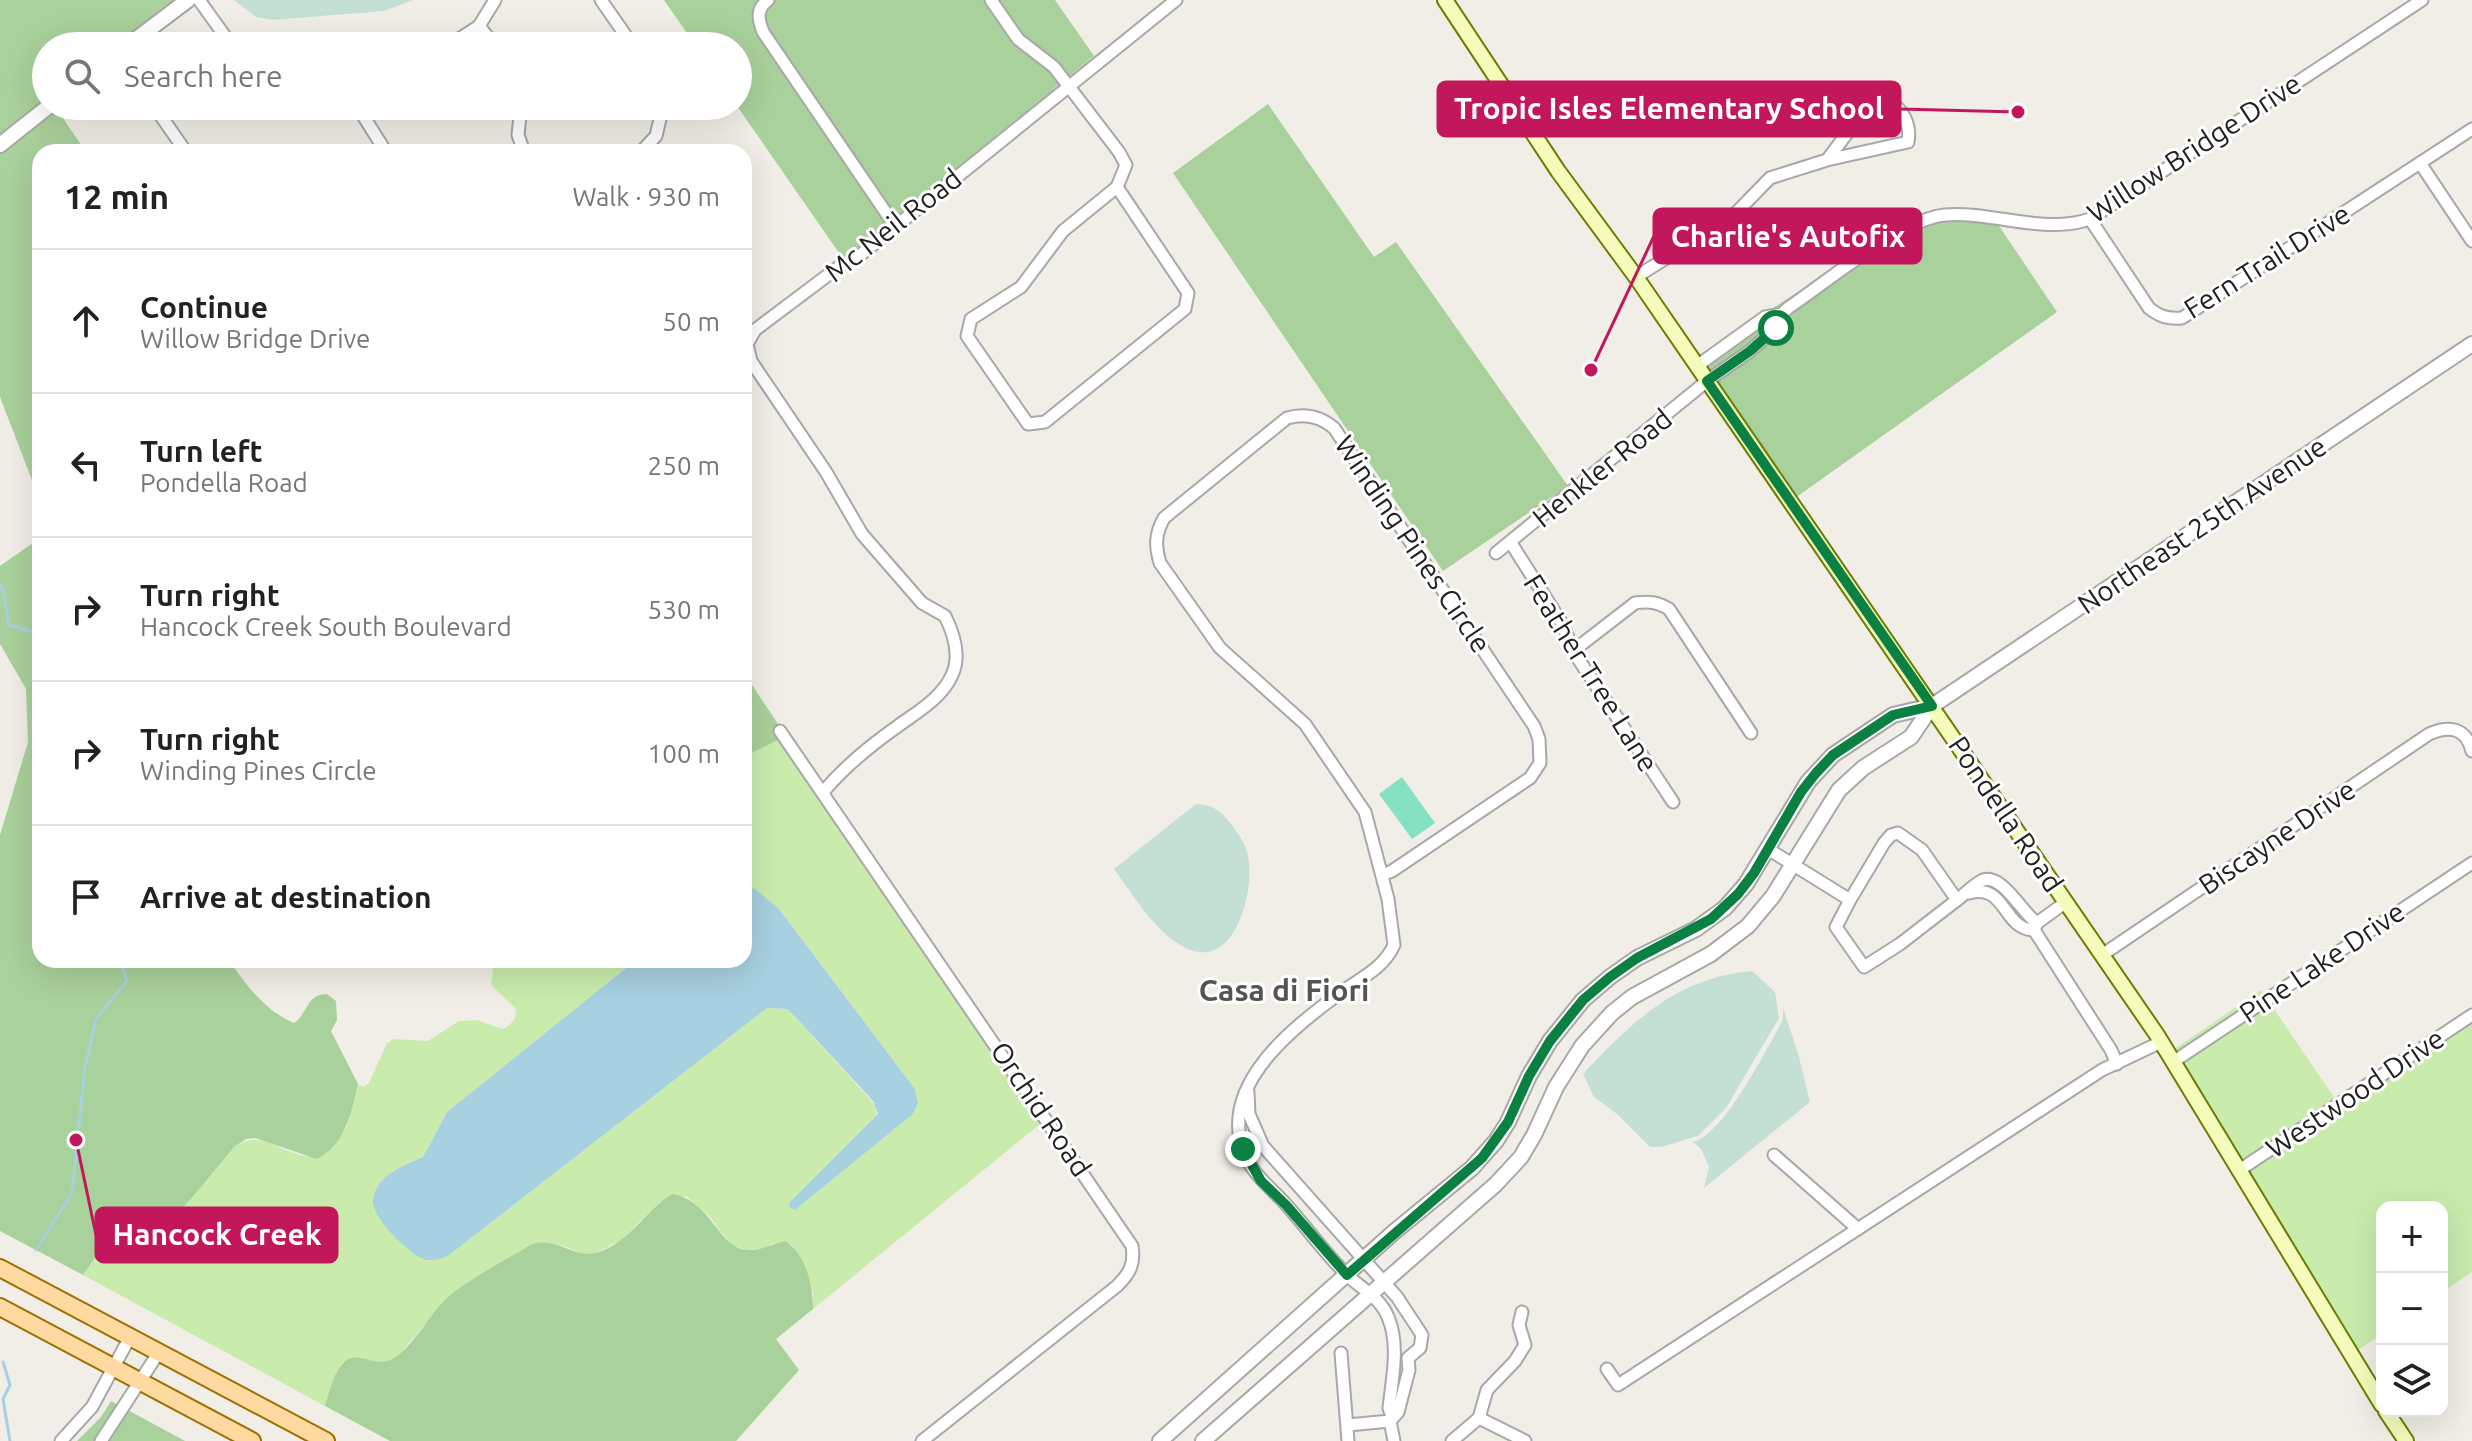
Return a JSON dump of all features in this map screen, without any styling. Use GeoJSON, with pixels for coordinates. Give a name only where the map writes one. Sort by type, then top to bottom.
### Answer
{"type":"FeatureCollection","features":[{"type":"Feature","properties":{"kind":"main road","name":"Pondella Road"},"geometry":{"type":"LineString","coordinates":[[1445,0],[1558,171],[1636,277],[2161,1042],[2376,1395]]}},
{"type":"Feature","properties":{"kind":"main road"},"geometry":{"type":"LineString","coordinates":[[0,1268],[326,1441]]}},
{"type":"Feature","properties":{"kind":"main road"},"geometry":{"type":"LineString","coordinates":[[0,1307],[252,1441]]}},
{"type":"Feature","properties":{"kind":"main road"},"geometry":{"type":"LineString","coordinates":[[2390,1417],[2406,1441]]}},
{"type":"Feature","properties":{"kind":"street"},"geometry":{"type":"LineString","coordinates":[[146,32],[188,0]]}},
{"type":"Feature","properties":{"kind":"street"},"geometry":{"type":"LineString","coordinates":[[199,0],[222,32]]}},
{"type":"Feature","properties":{"kind":"street"},"geometry":{"type":"LineString","coordinates":[[470,32],[479,26],[495,0]]}},
{"type":"Feature","properties":{"kind":"street"},"geometry":{"type":"LineString","coordinates":[[601,0],[623,32]]}},
{"type":"Feature","properties":{"kind":"street"},"geometry":{"type":"LineString","coordinates":[[768,0],[759,12],[758,21],[763,32],[895,226]]}},
{"type":"Feature","properties":{"kind":"street"},"geometry":{"type":"LineString","coordinates":[[991,0],[1018,39],[1047,59],[1069,85],[1126,165],[1117,187],[1063,231],[1021,287],[971,319],[967,336],[1028,424],[1045,422],[1185,309],[1188,293],[1117,187]]}},
{"type":"Feature","properties":{"kind":"street","name":"Mc Neil Road"},"geometry":{"type":"LineString","coordinates":[[752,335],[840,266],[859,256],[1176,0]]}},
{"type":"Feature","properties":{"kind":"street","name":"Willow Bridge Drive"},"geometry":{"type":"LineString","coordinates":[[1697,366],[1765,317],[1782,314],[1905,228],[1929,218],[1956,215],[2065,224],[2090,219],[2422,0]]}},
{"type":"Feature","properties":{"kind":"street"},"geometry":{"type":"LineString","coordinates":[[479,26],[484,32]]}},
{"type":"Feature","properties":{"kind":"street"},"geometry":{"type":"LineString","coordinates":[[1636,277],[1733,216],[1770,178],[1827,160],[1908,142],[1910,129],[1905,117],[1889,99],[1876,95],[1827,160]]}},
{"type":"Feature","properties":{"kind":"street"},"geometry":{"type":"LineString","coordinates":[[0,145],[32,120]]}},
{"type":"Feature","properties":{"kind":"street"},"geometry":{"type":"LineString","coordinates":[[164,120],[180,144]]}},
{"type":"Feature","properties":{"kind":"street"},"geometry":{"type":"LineString","coordinates":[[366,120],[381,144]]}},
{"type":"Feature","properties":{"kind":"street"},"geometry":{"type":"LineString","coordinates":[[520,120],[518,135],[521,144]]}},
{"type":"Feature","properties":{"kind":"street"},"geometry":{"type":"LineString","coordinates":[[648,144],[656,136],[660,120]]}},
{"type":"Feature","properties":{"kind":"street","name":"Fern Trail Drive"},"geometry":{"type":"LineString","coordinates":[[2090,219],[2149,308],[2159,316],[2182,318],[2472,129]]}},
{"type":"Feature","properties":{"kind":"street"},"geometry":{"type":"LineString","coordinates":[[2420,163],[2472,241]]}},
{"type":"Feature","properties":{"kind":"street","name":"Willow Bridge Drive"},"geometry":{"type":"LineString","coordinates":[[1707,381],[1750,351],[1776,328],[1782,314]]}},
{"type":"Feature","properties":{"kind":"street","name":"Northeast 25th Avenue"},"geometry":{"type":"LineString","coordinates":[[1932,706],[2472,344]]}},
{"type":"Feature","properties":{"kind":"street","name":"Mc Neil Road"},"geometry":{"type":"LineString","coordinates":[[752,363],[836,490],[854,523],[922,603],[945,616],[951,628],[956,659],[952,675],[943,689],[918,712],[855,758],[824,791]]}},
{"type":"Feature","properties":{"kind":"street","name":"Henkler Road"},"geometry":{"type":"LineString","coordinates":[[1496,553],[1707,381]]}},
{"type":"Feature","properties":{"kind":"street","name":"Winding Pines Circle"},"geometry":{"type":"LineString","coordinates":[[1377,1289],[1347,1275],[1261,1181],[1247,1160],[1240,1137],[1239,1108],[1252,1080],[1268,1058],[1300,1026],[1379,968],[1390,955],[1394,945],[1393,935],[1382,875],[1365,812],[1313,734],[1286,705],[1211,638],[1160,563],[1156,550],[1158,527],[1171,512],[1287,418],[1297,415],[1325,420],[1334,428],[1509,686],[1539,739],[1540,763],[1530,778],[1382,875]]}},
{"type":"Feature","properties":{"kind":"street","name":"Feather Tree Lane"},"geometry":{"type":"LineString","coordinates":[[1511,543],[1563,625],[1573,651],[1673,802]]}},
{"type":"Feature","properties":{"kind":"street"},"geometry":{"type":"LineString","coordinates":[[1573,651],[1635,603],[1659,603],[1669,609],[1751,733]]}},
{"type":"Feature","properties":{"kind":"street"},"geometry":{"type":"LineString","coordinates":[[1160,1441],[1478,1162],[1508,1122],[1529,1076],[1550,1041],[1583,1000],[1637,958],[1696,929],[1725,908],[1746,884],[1808,782],[1833,755],[1893,715],[1932,706]]}},
{"type":"Feature","properties":{"kind":"street"},"geometry":{"type":"LineString","coordinates":[[1203,1441],[1496,1184],[1521,1157],[1574,1058],[1612,1013],[1646,988],[1722,947],[1748,926],[1773,896],[1839,790],[1863,768],[1911,737],[1932,706]]}},
{"type":"Feature","properties":{"kind":"street","name":"Biscayne Drive"},"geometry":{"type":"LineString","coordinates":[[2102,955],[2440,729],[2457,729],[2467,736],[2472,751]]}},
{"type":"Feature","properties":{"kind":"street","name":"Orchid Road"},"geometry":{"type":"LineString","coordinates":[[780,731],[824,791],[1132,1246],[1135,1261],[1117,1286],[922,1441]]}},
{"type":"Feature","properties":{"kind":"street"},"geometry":{"type":"LineString","coordinates":[[1961,897],[1922,850],[1898,833],[1891,835],[1884,843],[1836,927],[1864,967],[1900,944],[1961,897],[1979,882],[1995,880],[2004,886],[2036,926],[2117,1064]]}},
{"type":"Feature","properties":{"kind":"street"},"geometry":{"type":"LineString","coordinates":[[1768,849],[1850,900]]}},
{"type":"Feature","properties":{"kind":"street","name":"Pine Lake Drive"},"geometry":{"type":"LineString","coordinates":[[2173,1062],[2472,863]]}},
{"type":"Feature","properties":{"kind":"street"},"geometry":{"type":"LineString","coordinates":[[2036,926],[2066,902]]}},
{"type":"Feature","properties":{"kind":"street","name":"Westwood Drive"},"geometry":{"type":"LineString","coordinates":[[2238,1171],[2472,1015]]}},
{"type":"Feature","properties":{"kind":"street"},"geometry":{"type":"LineString","coordinates":[[1607,1369],[1618,1385],[2102,1070],[2161,1042]]}},
{"type":"Feature","properties":{"kind":"street"},"geometry":{"type":"LineString","coordinates":[[1252,1080],[1248,1093],[1249,1114],[1263,1146],[1363,1260],[1377,1289],[1388,1317],[1394,1350],[1389,1408],[1394,1441]]}},
{"type":"Feature","properties":{"kind":"street"},"geometry":{"type":"LineString","coordinates":[[1774,1155],[1858,1229]]}},
{"type":"Feature","properties":{"kind":"street"},"geometry":{"type":"LineString","coordinates":[[1478,1162],[1496,1184]]}},
{"type":"Feature","properties":{"kind":"street"},"geometry":{"type":"LineString","coordinates":[[1348,1425],[1391,1419],[1398,1412],[1409,1370],[1408,1358],[1420,1348],[1422,1335],[1397,1297],[1377,1289]]}},
{"type":"Feature","properties":{"kind":"street"},"geometry":{"type":"LineString","coordinates":[[1452,1441],[1479,1418],[1489,1386],[1515,1361],[1525,1345],[1519,1325],[1522,1312]]}},
{"type":"Feature","properties":{"kind":"street"},"geometry":{"type":"LineString","coordinates":[[61,1441],[86,1417],[130,1337]]}},
{"type":"Feature","properties":{"kind":"street"},"geometry":{"type":"LineString","coordinates":[[101,1441],[159,1352]]}},
{"type":"Feature","properties":{"kind":"street"},"geometry":{"type":"LineString","coordinates":[[1341,1353],[1348,1441]]}},
{"type":"Feature","properties":{"kind":"street"},"geometry":{"type":"LineString","coordinates":[[1479,1418],[1525,1441]]}},
{"type":"Feature","properties":{"kind":"green space"},"geometry":{"type":"Polygon","coordinates":[[[0,0],[179,0],[137,32],[32,32],[32,113],[0,138],[0,0]]]}},
{"type":"Feature","properties":{"kind":"green space"},"geometry":{"type":"Polygon","coordinates":[[[234,0],[413,0],[384,11],[271,20],[256,17],[234,0]]]}},
{"type":"Feature","properties":{"kind":"green space"},"geometry":{"type":"Polygon","coordinates":[[[664,0],[1055,0],[1094,56],[844,260],[747,120],[752,120],[752,32],[686,32],[664,0]]]}},
{"type":"Feature","properties":{"kind":"green space"},"geometry":{"type":"Polygon","coordinates":[[[1268,104],[1374,257],[1396,242],[1568,486],[1443,571],[1173,173],[1268,104]]]}},
{"type":"Feature","properties":{"kind":"green space"},"geometry":{"type":"Polygon","coordinates":[[[41,120],[64,120],[81,144],[32,144],[32,480],[0,397],[0,152],[41,120]]]}},
{"type":"Feature","properties":{"kind":"green space"},"geometry":{"type":"Polygon","coordinates":[[[1993,217],[2057,312],[1795,498],[1698,356],[1871,245],[1919,218],[1993,217]]]}},
{"type":"Feature","properties":{"kind":"green space"},"geometry":{"type":"Polygon","coordinates":[[[32,544],[32,968],[235,968],[265,1004],[294,1023],[315,997],[327,994],[336,1001],[337,1020],[331,1031],[358,1084],[346,1127],[327,1153],[317,1159],[255,1138],[246,1139],[234,1147],[194,1195],[164,1224],[125,1236],[111,1244],[83,1275],[0,1231],[0,835],[28,742],[26,689],[0,644],[0,566],[32,544]]]}},
{"type":"Feature","properties":{"kind":"green space"},"geometry":{"type":"Polygon","coordinates":[[[752,685],[786,736],[752,753],[752,685]]]}},
{"type":"Feature","properties":{"kind":"green space"},"geometry":{"type":"Polygon","coordinates":[[[786,736],[1050,1116],[813,1309],[813,1292],[792,1245],[772,1244],[763,1249],[746,1250],[731,1245],[710,1217],[686,1196],[639,1222],[626,1237],[599,1252],[584,1255],[562,1245],[447,1298],[399,1355],[386,1363],[351,1357],[343,1362],[325,1406],[83,1275],[110,1246],[127,1237],[148,1232],[234,1147],[243,1142],[259,1140],[303,1156],[326,1154],[346,1129],[358,1084],[363,1087],[369,1083],[387,1043],[394,1039],[428,1041],[459,1021],[477,1020],[503,1029],[509,1025],[516,1009],[491,985],[493,968],[626,968],[447,1112],[423,1157],[398,1169],[379,1187],[390,1228],[401,1241],[439,1259],[448,1256],[767,1008],[788,1009],[877,1107],[876,1118],[789,1207],[795,1210],[913,1114],[918,1103],[915,1089],[779,909],[752,890],[752,753],[786,736]]]}},
{"type":"Feature","properties":{"kind":"green space"},"geometry":{"type":"Polygon","coordinates":[[[1402,777],[1435,823],[1412,839],[1379,794],[1402,777]]]}},
{"type":"Feature","properties":{"kind":"green space"},"geometry":{"type":"Polygon","coordinates":[[[1196,804],[1212,807],[1227,819],[1243,842],[1249,863],[1247,894],[1236,928],[1227,941],[1215,950],[1201,952],[1184,947],[1163,932],[1114,869],[1196,804]]]}},
{"type":"Feature","properties":{"kind":"green space"},"geometry":{"type":"Polygon","coordinates":[[[1752,971],[1775,992],[1779,1018],[1726,1108],[1698,1136],[1661,1147],[1650,1147],[1617,1114],[1594,1097],[1583,1074],[1638,1020],[1658,1005],[1701,983],[1752,971]]]}},
{"type":"Feature","properties":{"kind":"green space"},"geometry":{"type":"Polygon","coordinates":[[[2261,990],[2338,1103],[2472,1009],[2472,1272],[2448,1288],[2448,1201],[2376,1201],[2376,1338],[2358,1350],[2315,1286],[2173,1050],[2261,990]]]}},
{"type":"Feature","properties":{"kind":"green space"},"geometry":{"type":"Polygon","coordinates":[[[1783,1008],[1810,1102],[1704,1188],[1709,1167],[1701,1149],[1693,1142],[1718,1124],[1744,1089],[1783,1020],[1783,1008]]]}},
{"type":"Feature","properties":{"kind":"green space"},"geometry":{"type":"Polygon","coordinates":[[[672,1194],[686,1198],[697,1206],[738,1248],[754,1250],[785,1241],[803,1262],[810,1281],[813,1309],[776,1339],[799,1370],[736,1441],[390,1441],[325,1406],[335,1376],[345,1361],[356,1357],[382,1362],[396,1357],[444,1301],[484,1272],[536,1243],[554,1244],[580,1253],[599,1252],[628,1234],[672,1194]]]}},
{"type":"Feature","properties":{"kind":"green space"},"geometry":{"type":"Polygon","coordinates":[[[111,1401],[185,1441],[77,1441],[101,1417],[111,1401]]]}},
{"type":"Feature","properties":{"kind":"water"},"geometry":{"type":"Polygon","coordinates":[[[752,888],[779,909],[915,1089],[918,1103],[913,1114],[795,1210],[789,1207],[790,1202],[878,1114],[874,1102],[788,1009],[767,1008],[448,1256],[426,1260],[401,1243],[379,1217],[373,1202],[384,1178],[423,1157],[447,1112],[626,968],[752,968],[752,888]]]}},
{"type":"Feature","properties":{"kind":"waterway"},"geometry":{"type":"LineString","coordinates":[[0,585],[9,625],[32,632]]}},
{"type":"Feature","properties":{"kind":"waterway"},"geometry":{"type":"LineString","coordinates":[[36,1250],[72,1193],[85,1068],[96,1019],[127,981],[123,968]]}},
{"type":"Feature","properties":{"kind":"waterway"},"geometry":{"type":"LineString","coordinates":[[3,1362],[10,1385],[3,1399],[10,1441]]}},
{"type":"Feature","properties":{"kind":"place","name":"Tropic Isles Elementary School"},"geometry":{"type":"Point","coordinates":[2018,112]}},
{"type":"Feature","properties":{"kind":"place","name":"Charlie's Autofix"},"geometry":{"type":"Point","coordinates":[1591,370]}},
{"type":"Feature","properties":{"kind":"place","name":"Hancock Creek"},"geometry":{"type":"Point","coordinates":[76,1140]}},
{"type":"Feature","properties":{"kind":"district","name":"Casa di Fiori"},"geometry":{"type":"Point","coordinates":[1284,991]}},
{"type":"Feature","properties":{"kind":"route"},"geometry":{"type":"LineString","coordinates":[[1243,1149],[1261,1181],[1347,1275],[1482,1158],[1508,1122],[1529,1076],[1550,1041],[1583,1000],[1637,958],[1696,929],[1725,908],[1754,873],[1801,792],[1833,755],[1893,715],[1932,706],[1707,381],[1750,351],[1776,328]]}}]}
